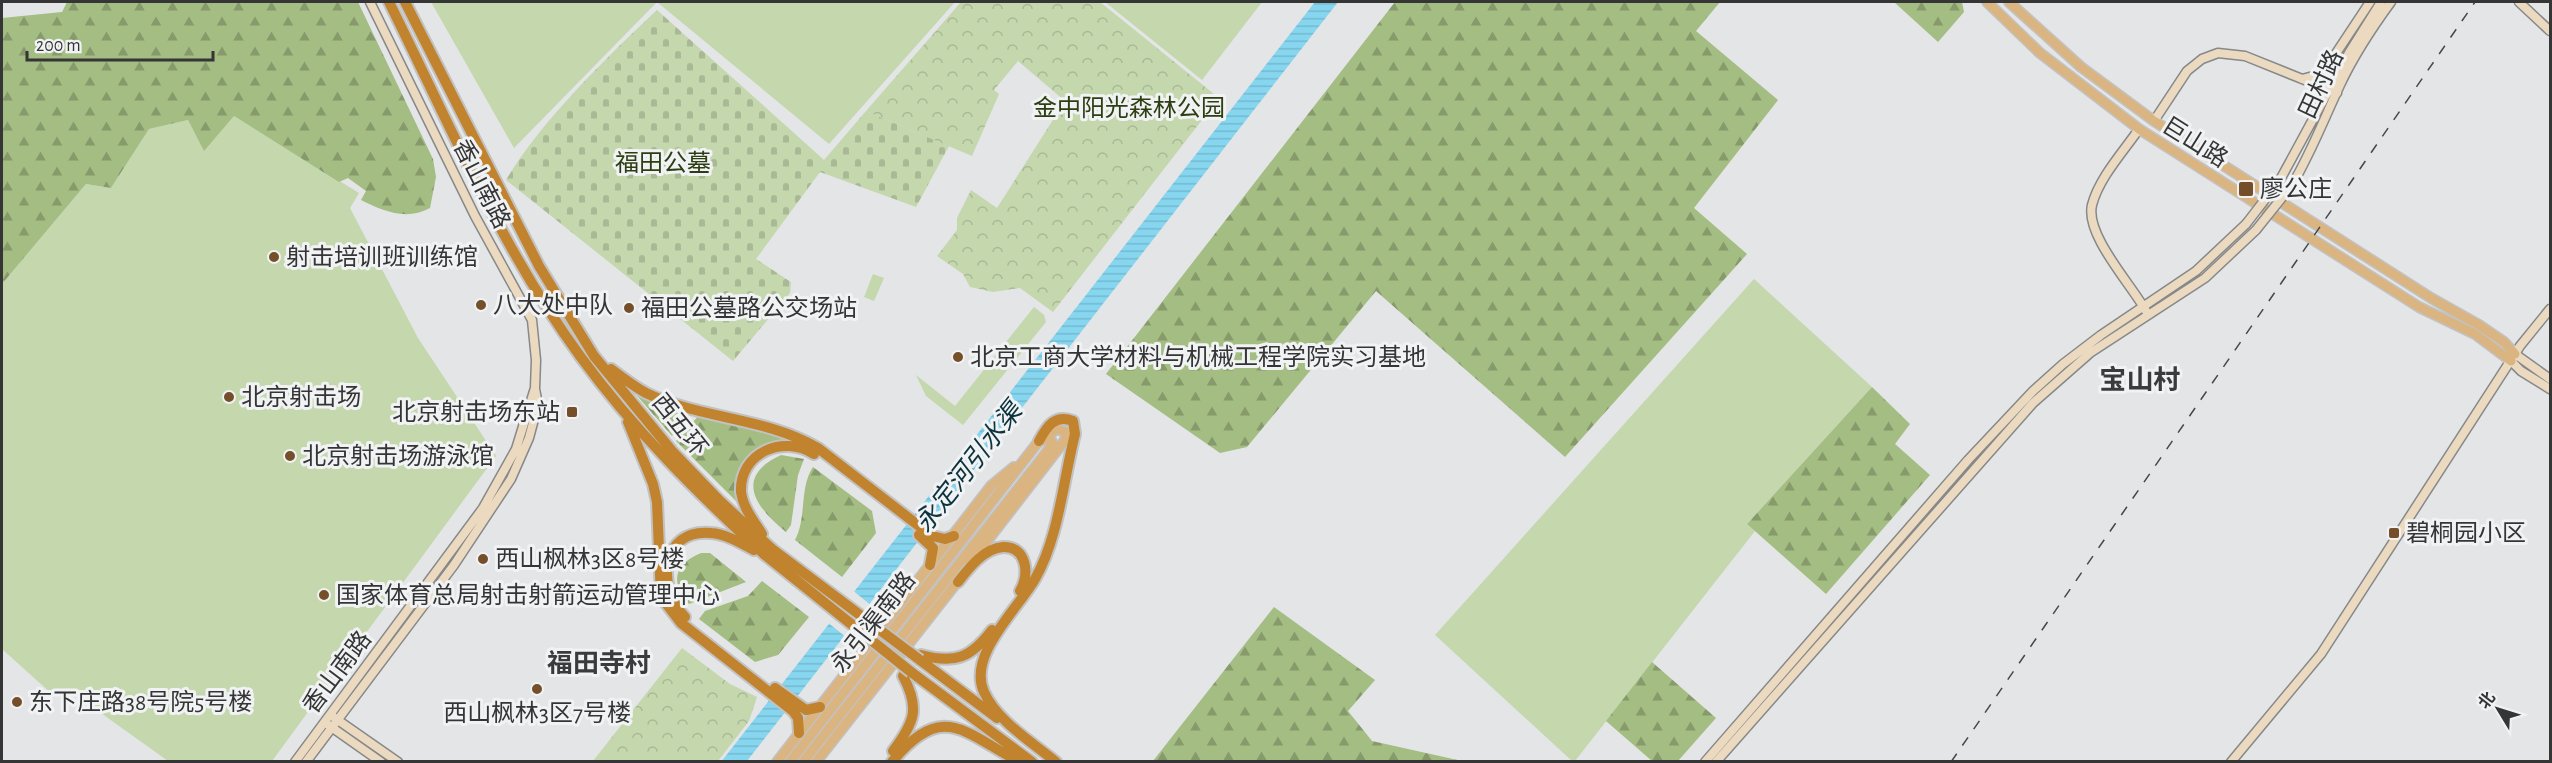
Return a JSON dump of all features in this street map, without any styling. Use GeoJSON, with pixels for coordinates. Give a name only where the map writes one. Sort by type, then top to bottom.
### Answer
{"type":"FeatureCollection","features":[{"type":"Feature","properties":{"kind":"highway","name":"西五环"},"geometry":{"type":"LineString","coordinates":[[389,2],[476,179],[527,275],[579,355],[625,413],[652,444],[669,455],[769,552],[883,650],[907,674],[1032,762]]}},
{"type":"Feature","properties":{"kind":"highway","name":"西五环"},"geometry":{"type":"LineString","coordinates":[[405,2],[486,166],[539,266],[594,356],[636,404],[664,442],[669,455]]}},
{"type":"Feature","properties":{"kind":"highway"},"geometry":{"type":"LineString","coordinates":[[594,356],[646,393],[798,437],[936,544]]}},
{"type":"Feature","properties":{"kind":"highway"},"geometry":{"type":"LineString","coordinates":[[625,413],[653,484],[660,520],[658,575],[661,597],[681,623],[768,688]]}},
{"type":"Feature","properties":{"kind":"highway"},"geometry":{"type":"LineString","coordinates":[[1039,441],[1054,420],[1063,418],[1073,421],[1074,434],[1048,551],[1035,579],[993,638],[982,661],[983,690],[998,713],[1056,762]]}},
{"type":"Feature","properties":{"kind":"highway"},"geometry":{"type":"LineString","coordinates":[[769,552],[750,516],[741,492],[745,471],[751,462],[775,446],[792,445],[809,451],[901,517]]}},
{"type":"Feature","properties":{"kind":"highway"},"geometry":{"type":"LineString","coordinates":[[769,552],[717,534],[692,536],[674,548],[668,559],[665,582],[679,611],[794,711],[802,714],[820,707]]}},
{"type":"Feature","properties":{"kind":"highway"},"geometry":{"type":"LineString","coordinates":[[936,544],[954,536]]}},
{"type":"Feature","properties":{"kind":"highway"},"geometry":{"type":"LineString","coordinates":[[930,565],[936,544]]}},
{"type":"Feature","properties":{"kind":"highway"},"geometry":{"type":"LineString","coordinates":[[921,658],[941,661],[958,659],[972,651],[985,640],[1025,583],[1027,569],[1023,559],[1014,550],[1003,547],[987,553],[971,566],[958,582]]}},
{"type":"Feature","properties":{"kind":"highway","name":"西五环"},"geometry":{"type":"LineString","coordinates":[[769,552],[921,658],[1056,762]]}},
{"type":"Feature","properties":{"kind":"highway"},"geometry":{"type":"LineString","coordinates":[[885,762],[910,728],[914,711],[907,674]]}},
{"type":"Feature","properties":{"kind":"highway"},"geometry":{"type":"LineString","coordinates":[[799,733],[802,714]]}},
{"type":"Feature","properties":{"kind":"highway"},"geometry":{"type":"LineString","coordinates":[[892,762],[915,737],[931,727],[953,728],[969,732],[1020,762]]}},
{"type":"Feature","properties":{"kind":"main road","name":"香山南路"},"geometry":{"type":"LineString","coordinates":[[295,762],[330,721],[483,508],[516,449],[535,388],[537,360],[532,320],[475,216],[370,2]]}},
{"type":"Feature","properties":{"kind":"main road","name":"巨山路"},"geometry":{"type":"LineString","coordinates":[[1987,2],[2040,53],[2139,129],[2419,307],[2475,334],[2550,379]]}},
{"type":"Feature","properties":{"kind":"main road","name":"巨山路"},"geometry":{"type":"LineString","coordinates":[[2009,2],[2075,62],[2154,122],[2431,298],[2479,325],[2504,342],[2521,371],[2550,389]]}},
{"type":"Feature","properties":{"kind":"main road"},"geometry":{"type":"LineString","coordinates":[[2302,79],[2325,70],[2370,2]]}},
{"type":"Feature","properties":{"kind":"main road","name":"田村路"},"geometry":{"type":"LineString","coordinates":[[1716,762],[2033,403],[2090,353],[2205,278],[2256,230],[2292,185],[2310,154],[2333,91],[2371,15],[2381,2]]}},
{"type":"Feature","properties":{"kind":"main road","name":"田村路"},"geometry":{"type":"LineString","coordinates":[[1705,762],[1968,460],[2033,391],[2101,335],[2196,271],[2246,224],[2280,180],[2362,43],[2391,2]]}},
{"type":"Feature","properties":{"kind":"main road"},"geometry":{"type":"LineString","coordinates":[[2519,2],[2550,31]]}},
{"type":"Feature","properties":{"kind":"main road"},"geometry":{"type":"LineString","coordinates":[[2154,122],[2187,71],[2210,55],[2232,52],[2333,91]]}},
{"type":"Feature","properties":{"kind":"main road"},"geometry":{"type":"LineString","coordinates":[[2139,129],[2097,192],[2091,212],[2094,230],[2148,317]]}},
{"type":"Feature","properties":{"kind":"main road"},"geometry":{"type":"LineString","coordinates":[[2231,762],[2322,654],[2513,357],[2550,309]]}},
{"type":"Feature","properties":{"kind":"main road"},"geometry":{"type":"LineString","coordinates":[[816,762],[958,582],[1019,496],[1065,440],[1066,432],[1057,429],[1039,441]]}},
{"type":"Feature","properties":{"kind":"main road","name":"永引渠南路"},"geometry":{"type":"LineString","coordinates":[[790,762],[1039,441],[1051,440],[1053,444],[803,762]]}},
{"type":"Feature","properties":{"kind":"main road"},"geometry":{"type":"LineString","coordinates":[[777,762],[991,486],[1023,461]]}},
{"type":"Feature","properties":{"kind":"main road","name":"香山南路"},"geometry":{"type":"LineString","coordinates":[[306,762],[330,721]]}},
{"type":"Feature","properties":{"kind":"main road"},"geometry":{"type":"LineString","coordinates":[[330,721],[381,762]]}},
{"type":"Feature","properties":{"kind":"main road"},"geometry":{"type":"LineString","coordinates":[[330,721],[398,762]]}},
{"type":"Feature","properties":{"kind":"green space"},"geometry":{"type":"Polygon","coordinates":[[[67,2],[358,2],[433,159],[436,177],[430,208],[412,214],[403,214],[386,211],[369,204],[361,200],[366,191],[348,178],[339,182],[234,116],[204,151],[188,120],[149,129],[111,188],[86,184],[2,284],[2,18],[62,12],[67,2]]]}},
{"type":"Feature","properties":{"kind":"green space"},"geometry":{"type":"Polygon","coordinates":[[[431,2],[657,2],[514,148],[431,2]]]}},
{"type":"Feature","properties":{"kind":"green space"},"geometry":{"type":"Polygon","coordinates":[[[657,2],[955,2],[829,144],[657,2]]]}},
{"type":"Feature","properties":{"kind":"green space","name":"金中阳光森林公园"},"geometry":{"type":"Polygon","coordinates":[[[961,2],[1100,2],[1219,98],[1053,312],[1020,288],[993,292],[970,287],[963,274],[937,256],[957,230],[957,218],[971,190],[997,208],[1065,101],[1018,61],[994,90],[999,94],[972,156],[866,111],[961,2]]]}},
{"type":"Feature","properties":{"kind":"green space"},"geometry":{"type":"Polygon","coordinates":[[[1105,2],[1262,2],[1202,80],[1105,2]]]}},
{"type":"Feature","properties":{"kind":"green space"},"geometry":{"type":"Polygon","coordinates":[[[1395,2],[1720,2],[1696,31],[1778,100],[1694,208],[1747,254],[1565,457],[1376,291],[1247,447],[1220,453],[1106,374],[1395,2]]]}},
{"type":"Feature","properties":{"kind":"green space"},"geometry":{"type":"Polygon","coordinates":[[[1894,2],[1962,2],[1964,12],[1938,42],[1894,2]]]}},
{"type":"Feature","properties":{"kind":"green space","name":"福田公墓"},"geometry":{"type":"Polygon","coordinates":[[[657,10],[824,160],[866,111],[949,146],[916,207],[820,172],[756,259],[791,282],[790,293],[733,361],[506,180],[537,135],[556,113],[596,69],[657,10]]]}},
{"type":"Feature","properties":{"kind":"green space","name":"北京射击场"},"geometry":{"type":"Polygon","coordinates":[[[234,116],[359,193],[350,208],[418,338],[496,456],[272,761],[168,761],[73,693],[52,694],[2,649],[2,284],[86,184],[111,188],[149,129],[188,120],[204,150],[234,116]]]}},
{"type":"Feature","properties":{"kind":"green space"},"geometry":{"type":"Polygon","coordinates":[[[873,274],[884,278],[874,301],[864,297],[873,274]]]}},
{"type":"Feature","properties":{"kind":"green space"},"geometry":{"type":"Polygon","coordinates":[[[1754,279],[1872,387],[1747,524],[1755,531],[1575,761],[1572,761],[1435,635],[1754,279]]]}},
{"type":"Feature","properties":{"kind":"green space"},"geometry":{"type":"Polygon","coordinates":[[[1034,307],[1044,315],[1046,322],[963,425],[926,396],[916,375],[955,406],[1034,307]]]}},
{"type":"Feature","properties":{"kind":"green space"},"geometry":{"type":"Polygon","coordinates":[[[1872,387],[1910,424],[1895,444],[1930,475],[1826,594],[1747,524],[1872,387]]]}},
{"type":"Feature","properties":{"kind":"green space"},"geometry":{"type":"Polygon","coordinates":[[[632,390],[692,411],[672,436],[632,390]]]}},
{"type":"Feature","properties":{"kind":"green space"},"geometry":{"type":"Polygon","coordinates":[[[701,413],[785,436],[784,440],[761,448],[747,461],[739,479],[737,502],[676,441],[701,413]]]}},
{"type":"Feature","properties":{"kind":"green space"},"geometry":{"type":"Polygon","coordinates":[[[781,455],[804,459],[798,475],[791,525],[786,532],[766,513],[754,493],[757,473],[781,455]]]}},
{"type":"Feature","properties":{"kind":"green space"},"geometry":{"type":"Polygon","coordinates":[[[813,467],[872,511],[876,533],[842,577],[795,540],[801,522],[806,484],[813,467]]]}},
{"type":"Feature","properties":{"kind":"green space"},"geometry":{"type":"Polygon","coordinates":[[[701,553],[710,553],[746,582],[689,604],[679,588],[678,574],[685,562],[701,553]]]}},
{"type":"Feature","properties":{"kind":"green space"},"geometry":{"type":"Polygon","coordinates":[[[762,581],[809,617],[778,655],[755,662],[699,619],[705,611],[748,596],[762,581]]]}},
{"type":"Feature","properties":{"kind":"green space"},"geometry":{"type":"Polygon","coordinates":[[[1274,607],[1375,680],[1348,711],[1372,741],[1462,761],[1153,761],[1274,607]]]}},
{"type":"Feature","properties":{"kind":"green space"},"geometry":{"type":"Polygon","coordinates":[[[682,648],[730,684],[757,697],[749,721],[718,761],[593,761],[682,648]]]}},
{"type":"Feature","properties":{"kind":"green space"},"geometry":{"type":"Polygon","coordinates":[[[1652,662],[1716,718],[1678,761],[1652,761],[1606,721],[1652,662]]]}},
{"type":"Feature","properties":{"kind":"water","name":"永定河引水渠"},"geometry":{"type":"Polygon","coordinates":[[[1315,2],[1338,2],[747,761],[721,762],[1315,2]]]}},
{"type":"Feature","properties":{"kind":"pier"},"geometry":{"type":"Polygon","coordinates":[[[851,589],[872,606],[847,638],[826,621],[851,589]]]}},
{"type":"Feature","properties":{"kind":"railway"},"geometry":{"type":"LineString","coordinates":[[1951,762],[2475,2]]}},
{"type":"Feature","properties":{"kind":"place","name":"廖公庄"},"geometry":{"type":"Point","coordinates":[2246,189]}},
{"type":"Feature","properties":{"kind":"place","name":"射击培训班训练馆"},"geometry":{"type":"Point","coordinates":[274,257]}},
{"type":"Feature","properties":{"kind":"place","name":"八大处中队"},"geometry":{"type":"Point","coordinates":[481,305]}},
{"type":"Feature","properties":{"kind":"place","name":"福田公墓路公交场站"},"geometry":{"type":"Point","coordinates":[629,308]}},
{"type":"Feature","properties":{"kind":"place","name":"北京工商大学材料与机械工程学院实习基地"},"geometry":{"type":"Point","coordinates":[958,357]}},
{"type":"Feature","properties":{"kind":"place","name":"北京射击场"},"geometry":{"type":"Point","coordinates":[229,397]}},
{"type":"Feature","properties":{"kind":"place","name":"北京射击场东站"},"geometry":{"type":"Point","coordinates":[572,412]}},
{"type":"Feature","properties":{"kind":"place","name":"北京射击场游泳馆"},"geometry":{"type":"Point","coordinates":[290,456]}},
{"type":"Feature","properties":{"kind":"place","name":"碧桐园小区"},"geometry":{"type":"Point","coordinates":[2394,533]}},
{"type":"Feature","properties":{"kind":"place","name":"西山枫林3区8号楼"},"geometry":{"type":"Point","coordinates":[483,559]}},
{"type":"Feature","properties":{"kind":"place","name":"国家体育总局射击射箭运动管理中心"},"geometry":{"type":"Point","coordinates":[324,595]}},
{"type":"Feature","properties":{"kind":"place","name":"西山枫林3区7号楼"},"geometry":{"type":"Point","coordinates":[537,689]}},
{"type":"Feature","properties":{"kind":"place","name":"东下庄路38号院5号楼"},"geometry":{"type":"Point","coordinates":[17,702]}},
{"type":"Feature","properties":{"kind":"district","name":"宝山村"},"geometry":{"type":"Point","coordinates":[2140,380]}},
{"type":"Feature","properties":{"kind":"district","name":"福田寺村"},"geometry":{"type":"Point","coordinates":[599,663]}}]}
